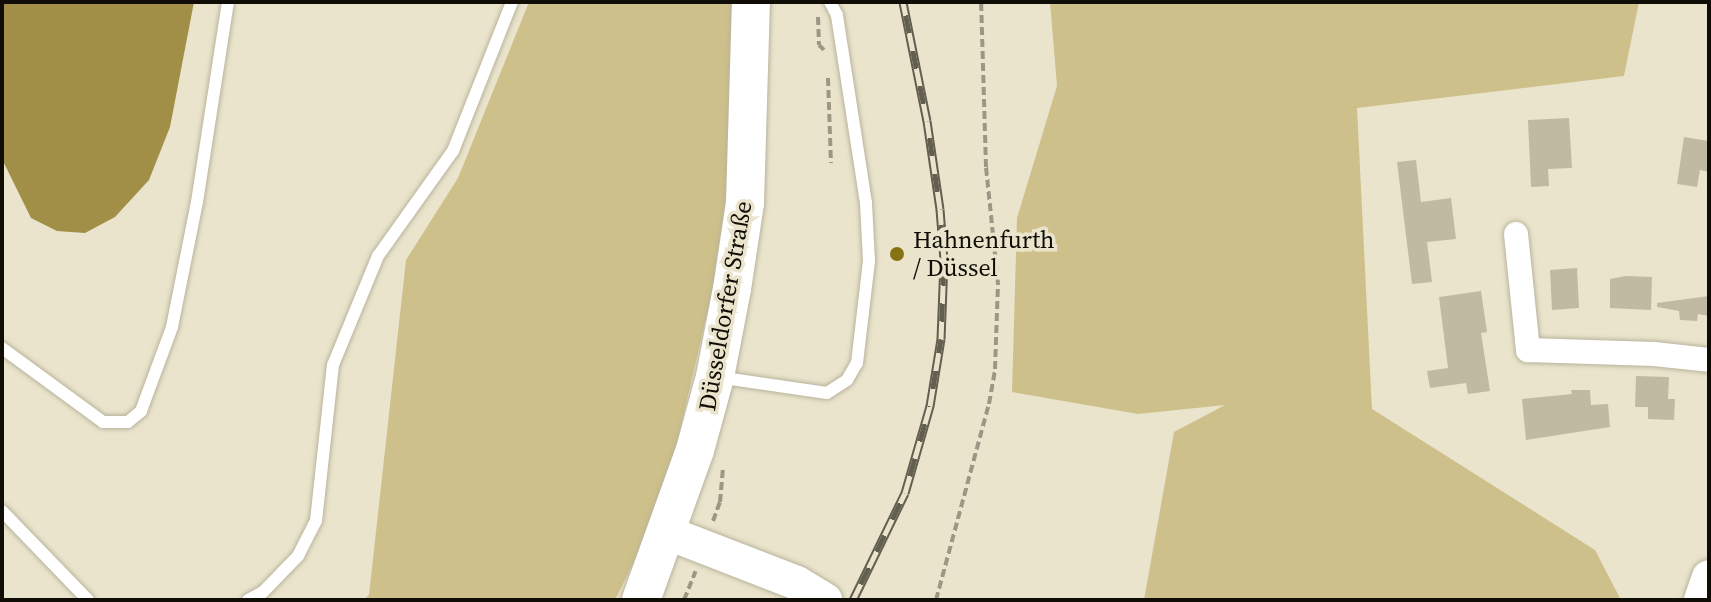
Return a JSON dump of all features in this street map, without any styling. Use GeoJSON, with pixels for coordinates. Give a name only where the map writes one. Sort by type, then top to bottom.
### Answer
{"type":"FeatureCollection","features":[{"type":"Feature","properties":{"kind":"main road","name":"Düsseldorfer Straße"},"geometry":{"type":"LineString","coordinates":[[641,600],[668,533],[715,377],[745,203],[750,117],[751,2]]}},
{"type":"Feature","properties":{"kind":"main road"},"geometry":{"type":"LineString","coordinates":[[668,533],[797,583],[825,600]]}},
{"type":"Feature","properties":{"kind":"main road"},"geometry":{"type":"LineString","coordinates":[[1701,600],[1709,577]]}},
{"type":"Feature","properties":{"kind":"street"},"geometry":{"type":"LineString","coordinates":[[1516,234],[1528,350],[1654,354],[1709,360]]}},
{"type":"Feature","properties":{"kind":"lane"},"geometry":{"type":"LineString","coordinates":[[2,348],[103,422],[128,422],[141,411],[172,327],[197,202],[228,2]]}},
{"type":"Feature","properties":{"kind":"lane"},"geometry":{"type":"LineString","coordinates":[[248,600],[265,596],[298,556],[316,521],[333,365],[378,256],[453,151],[512,2]]}},
{"type":"Feature","properties":{"kind":"lane"},"geometry":{"type":"LineString","coordinates":[[715,377],[827,393],[847,380],[857,363],[869,261],[866,203],[837,15],[826,5]]}},
{"type":"Feature","properties":{"kind":"lane"},"geometry":{"type":"LineString","coordinates":[[2,511],[88,600]]}},
{"type":"Feature","properties":{"kind":"path"},"geometry":{"type":"LineString","coordinates":[[936,600],[989,404],[998,329],[998,283],[986,167],[981,2]]}},
{"type":"Feature","properties":{"kind":"path"},"geometry":{"type":"LineString","coordinates":[[826,5],[818,14],[819,45],[827,52]]}},
{"type":"Feature","properties":{"kind":"path"},"geometry":{"type":"LineString","coordinates":[[827,68],[831,163]]}},
{"type":"Feature","properties":{"kind":"shaded area"},"geometry":{"type":"Polygon","coordinates":[[[2,2],[194,2],[170,127],[149,180],[115,217],[85,233],[57,231],[31,218],[2,159],[2,2]]]}},
{"type":"Feature","properties":{"kind":"shaded area"},"geometry":{"type":"Polygon","coordinates":[[[529,2],[732,2],[737,119],[713,288],[663,503],[615,600],[363,600],[369,595],[406,260],[458,178],[529,2]]]}},
{"type":"Feature","properties":{"kind":"shaded area"},"geometry":{"type":"Polygon","coordinates":[[[1050,2],[1639,2],[1624,76],[1357,108],[1372,409],[1595,550],[1621,600],[1144,600],[1174,432],[1225,405],[1138,414],[1012,392],[1017,218],[1057,86],[1050,2]]]}},
{"type":"Feature","properties":{"kind":"building"},"geometry":{"type":"Polygon","coordinates":[[[1569,118],[1572,168],[1548,169],[1549,186],[1531,187],[1528,120],[1569,118]]]}},
{"type":"Feature","properties":{"kind":"building"},"geometry":{"type":"Polygon","coordinates":[[[1684,137],[1709,141],[1709,172],[1700,170],[1697,187],[1677,184],[1684,137]]]}},
{"type":"Feature","properties":{"kind":"building"},"geometry":{"type":"Polygon","coordinates":[[[1416,160],[1421,202],[1451,198],[1456,239],[1427,242],[1432,282],[1412,284],[1397,162],[1416,160]]]}},
{"type":"Feature","properties":{"kind":"building"},"geometry":{"type":"Polygon","coordinates":[[[1577,268],[1579,308],[1552,310],[1550,270],[1577,268]]]}},
{"type":"Feature","properties":{"kind":"building"},"geometry":{"type":"Polygon","coordinates":[[[1652,277],[1651,310],[1610,308],[1610,279],[1652,277]]]}},
{"type":"Feature","properties":{"kind":"building"},"geometry":{"type":"Polygon","coordinates":[[[1481,291],[1487,332],[1481,333],[1490,391],[1468,394],[1466,383],[1430,388],[1427,371],[1448,368],[1439,297],[1481,291]]]}},
{"type":"Feature","properties":{"kind":"building"},"geometry":{"type":"Polygon","coordinates":[[[1709,296],[1709,316],[1698,314],[1697,321],[1680,320],[1679,311],[1657,307],[1657,303],[1709,296]]]}},
{"type":"Feature","properties":{"kind":"building"},"geometry":{"type":"Polygon","coordinates":[[[1636,376],[1669,377],[1668,399],[1675,399],[1674,420],[1648,419],[1648,407],[1635,407],[1636,376]]]}},
{"type":"Feature","properties":{"kind":"building"},"geometry":{"type":"Polygon","coordinates":[[[1571,390],[1590,390],[1591,405],[1608,404],[1610,427],[1526,440],[1522,399],[1572,394],[1571,390]]]}},
{"type":"Feature","properties":{"kind":"railway"},"geometry":{"type":"LineString","coordinates":[[853,600],[905,493],[930,406],[941,339],[944,260],[940,209],[927,121],[903,2]]}},
{"type":"Feature","properties":{"kind":"place","name":"Hahnenfurth / Düssel"},"geometry":{"type":"Point","coordinates":[897,254]}}]}
